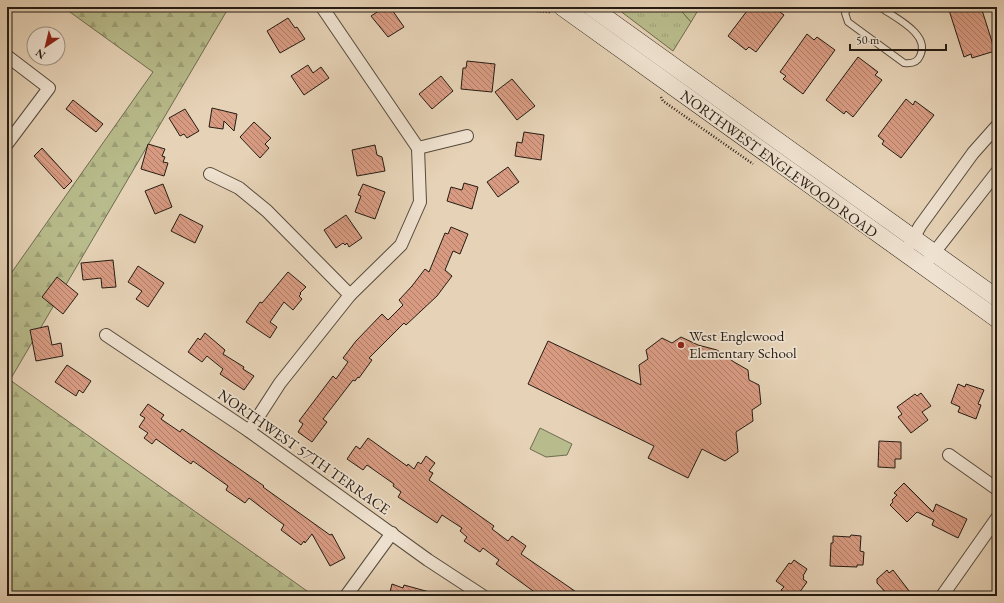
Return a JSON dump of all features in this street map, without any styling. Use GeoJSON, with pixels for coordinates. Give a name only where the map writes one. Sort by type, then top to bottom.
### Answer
{"type":"FeatureCollection","features":[{"type":"Feature","properties":{"kind":"main road","name":"NORTHWEST ENGLEWOOD ROAD"},"geometry":{"type":"LineString","coordinates":[[562,7],[904,254],[997,319]]}},
{"type":"Feature","properties":{"kind":"main road","name":"NORTHWEST ENGLEWOOD ROAD"},"geometry":{"type":"LineString","coordinates":[[591,7],[901,230],[935,252],[997,298]]}},
{"type":"Feature","properties":{"kind":"street"},"geometry":{"type":"LineString","coordinates":[[249,431],[280,383],[350,295],[401,245],[420,202],[418,148],[322,7]]}},
{"type":"Feature","properties":{"kind":"street"},"geometry":{"type":"LineString","coordinates":[[7,56],[49,88],[7,144]]}},
{"type":"Feature","properties":{"kind":"street"},"geometry":{"type":"LineString","coordinates":[[904,254],[914,237],[973,153],[997,126]]}},
{"type":"Feature","properties":{"kind":"street"},"geometry":{"type":"LineString","coordinates":[[418,148],[466,136]]}},
{"type":"Feature","properties":{"kind":"street"},"geometry":{"type":"LineString","coordinates":[[923,267],[997,172]]}},
{"type":"Feature","properties":{"kind":"street"},"geometry":{"type":"LineString","coordinates":[[210,174],[239,188],[267,211],[350,295]]}},
{"type":"Feature","properties":{"kind":"street","name":"NORTHWEST 57TH TERRACE"},"geometry":{"type":"LineString","coordinates":[[106,334],[249,431],[483,596]]}},
{"type":"Feature","properties":{"kind":"street"},"geometry":{"type":"LineString","coordinates":[[949,456],[997,489]]}},
{"type":"Feature","properties":{"kind":"street"},"geometry":{"type":"LineString","coordinates":[[942,596],[997,518]]}},
{"type":"Feature","properties":{"kind":"street"},"geometry":{"type":"LineString","coordinates":[[346,596],[392,533]]}},
{"type":"Feature","properties":{"kind":"lane"},"geometry":{"type":"LineString","coordinates":[[848,7],[845,13],[848,22],[904,63],[911,64],[918,60],[922,53],[923,44],[918,34],[880,7]]}},
{"type":"Feature","properties":{"kind":"green space"},"geometry":{"type":"Polygon","coordinates":[[[63,7],[229,7],[10,380],[314,596],[7,596],[7,279],[153,72],[63,7]]]}},
{"type":"Feature","properties":{"kind":"green space"},"geometry":{"type":"Polygon","coordinates":[[[615,7],[678,7],[691,22],[673,51],[615,7]]]}},
{"type":"Feature","properties":{"kind":"green space"},"geometry":{"type":"Polygon","coordinates":[[[678,7],[700,7],[691,22],[678,7]]]}},
{"type":"Feature","properties":{"kind":"green space"},"geometry":{"type":"Polygon","coordinates":[[[540,428],[572,444],[567,455],[546,457],[530,449],[540,428]]]}},
{"type":"Feature","properties":{"kind":"building"},"geometry":{"type":"Polygon","coordinates":[[[385,7],[390,7],[404,27],[388,37],[371,16],[385,7]]]}},
{"type":"Feature","properties":{"kind":"building"},"geometry":{"type":"Polygon","coordinates":[[[750,7],[773,7],[784,15],[756,52],[749,47],[746,50],[728,36],[750,7]]]}},
{"type":"Feature","properties":{"kind":"building"},"geometry":{"type":"Polygon","coordinates":[[[948,7],[981,7],[995,51],[972,58],[971,54],[964,57],[948,7]]]}},
{"type":"Feature","properties":{"kind":"building"},"geometry":{"type":"Polygon","coordinates":[[[288,18],[295,28],[297,27],[305,39],[280,53],[267,31],[288,18]]]}},
{"type":"Feature","properties":{"kind":"building"},"geometry":{"type":"Polygon","coordinates":[[[807,34],[814,40],[817,37],[835,50],[803,94],[783,79],[786,76],[780,72],[807,34]]]}},
{"type":"Feature","properties":{"kind":"building"},"geometry":{"type":"Polygon","coordinates":[[[858,57],[878,72],[875,75],[882,80],[853,117],[846,111],[844,114],[826,100],[858,57]]]}},
{"type":"Feature","properties":{"kind":"building"},"geometry":{"type":"Polygon","coordinates":[[[467,61],[495,64],[492,92],[461,89],[463,68],[466,68],[467,61]]]}},
{"type":"Feature","properties":{"kind":"building"},"geometry":{"type":"Polygon","coordinates":[[[308,65],[313,73],[321,67],[329,78],[304,95],[291,76],[308,65]]]}},
{"type":"Feature","properties":{"kind":"building"},"geometry":{"type":"Polygon","coordinates":[[[441,76],[453,91],[432,109],[419,94],[441,76]]]}},
{"type":"Feature","properties":{"kind":"building"},"geometry":{"type":"Polygon","coordinates":[[[512,79],[535,106],[517,120],[495,92],[512,79]]]}},
{"type":"Feature","properties":{"kind":"building"},"geometry":{"type":"Polygon","coordinates":[[[906,99],[913,105],[915,101],[934,115],[901,158],[882,144],[884,141],[878,136],[906,99]]]}},
{"type":"Feature","properties":{"kind":"building"},"geometry":{"type":"Polygon","coordinates":[[[73,100],[103,124],[96,132],[66,109],[73,100]]]}},
{"type":"Feature","properties":{"kind":"building"},"geometry":{"type":"Polygon","coordinates":[[[212,108],[237,114],[234,131],[224,121],[223,129],[209,127],[212,108]]]}},
{"type":"Feature","properties":{"kind":"building"},"geometry":{"type":"Polygon","coordinates":[[[185,109],[199,131],[187,138],[184,134],[180,136],[169,118],[185,109]]]}},
{"type":"Feature","properties":{"kind":"building"},"geometry":{"type":"Polygon","coordinates":[[[254,122],[271,138],[265,144],[269,148],[260,158],[240,137],[254,122]]]}},
{"type":"Feature","properties":{"kind":"building"},"geometry":{"type":"Polygon","coordinates":[[[524,132],[544,135],[541,160],[515,156],[517,142],[522,143],[524,132]]]}},
{"type":"Feature","properties":{"kind":"building"},"geometry":{"type":"Polygon","coordinates":[[[148,144],[165,149],[162,156],[165,157],[163,162],[168,163],[164,176],[141,169],[148,144]]]}},
{"type":"Feature","properties":{"kind":"building"},"geometry":{"type":"Polygon","coordinates":[[[375,145],[377,155],[382,157],[385,171],[357,176],[352,150],[375,145]]]}},
{"type":"Feature","properties":{"kind":"building"},"geometry":{"type":"Polygon","coordinates":[[[42,148],[72,181],[64,189],[34,156],[42,148]]]}},
{"type":"Feature","properties":{"kind":"building"},"geometry":{"type":"Polygon","coordinates":[[[508,167],[519,182],[498,197],[487,182],[508,167]]]}},
{"type":"Feature","properties":{"kind":"building"},"geometry":{"type":"Polygon","coordinates":[[[464,183],[478,187],[472,209],[447,201],[451,187],[462,190],[464,183]]]}},
{"type":"Feature","properties":{"kind":"building"},"geometry":{"type":"Polygon","coordinates":[[[163,184],[172,207],[155,214],[145,191],[163,184]]]}},
{"type":"Feature","properties":{"kind":"building"},"geometry":{"type":"Polygon","coordinates":[[[363,184],[385,192],[375,219],[355,212],[361,196],[358,195],[363,184]]]}},
{"type":"Feature","properties":{"kind":"building"},"geometry":{"type":"Polygon","coordinates":[[[180,214],[203,226],[195,243],[171,231],[180,214]]]}},
{"type":"Feature","properties":{"kind":"building"},"geometry":{"type":"Polygon","coordinates":[[[346,215],[362,238],[349,247],[347,243],[345,245],[343,243],[336,248],[324,230],[346,215]]]}},
{"type":"Feature","properties":{"kind":"building"},"geometry":{"type":"Polygon","coordinates":[[[451,227],[468,234],[460,254],[453,251],[445,270],[452,276],[437,296],[406,325],[404,323],[369,358],[372,360],[359,378],[358,377],[355,381],[353,380],[323,419],[327,422],[312,442],[298,432],[303,424],[299,421],[333,376],[336,379],[348,362],[343,358],[356,341],[382,314],[388,320],[403,305],[399,300],[425,269],[429,272],[445,233],[448,234],[451,227]]]}},
{"type":"Feature","properties":{"kind":"building"},"geometry":{"type":"Polygon","coordinates":[[[113,260],[116,287],[102,288],[101,278],[83,280],[81,263],[113,260]]]}},
{"type":"Feature","properties":{"kind":"building"},"geometry":{"type":"Polygon","coordinates":[[[138,266],[164,283],[148,307],[136,299],[142,291],[128,282],[138,266]]]}},
{"type":"Feature","properties":{"kind":"building"},"geometry":{"type":"Polygon","coordinates":[[[288,272],[306,287],[299,296],[302,299],[293,310],[284,302],[270,322],[277,327],[270,338],[246,322],[260,302],[262,303],[288,272]]]}},
{"type":"Feature","properties":{"kind":"building"},"geometry":{"type":"Polygon","coordinates":[[[57,277],[78,294],[63,314],[42,297],[57,277]]]}},
{"type":"Feature","properties":{"kind":"building"},"geometry":{"type":"Polygon","coordinates":[[[48,326],[52,345],[61,343],[63,356],[36,361],[30,330],[48,326]]]}},
{"type":"Feature","properties":{"kind":"building"},"geometry":{"type":"Polygon","coordinates":[[[205,333],[225,350],[223,354],[244,367],[243,369],[254,376],[244,390],[220,374],[223,369],[207,356],[202,362],[188,352],[198,338],[200,340],[205,333]]]}},
{"type":"Feature","properties":{"kind":"building"},"geometry":{"type":"Polygon","coordinates":[[[681,337],[698,345],[717,350],[748,370],[749,380],[759,385],[761,404],[752,410],[753,421],[736,432],[738,452],[725,461],[702,449],[688,478],[648,458],[654,446],[528,384],[548,341],[641,385],[639,365],[648,359],[646,350],[662,338],[672,343],[681,337]]]}},
{"type":"Feature","properties":{"kind":"building"},"geometry":{"type":"Polygon","coordinates":[[[67,365],[91,381],[83,393],[79,390],[76,396],[55,382],[67,365]]]}},
{"type":"Feature","properties":{"kind":"building"},"geometry":{"type":"Polygon","coordinates":[[[958,384],[965,387],[966,384],[984,390],[978,404],[981,405],[976,419],[958,412],[960,407],[951,403],[958,384]]]}},
{"type":"Feature","properties":{"kind":"building"},"geometry":{"type":"Polygon","coordinates":[[[921,393],[931,406],[922,412],[928,420],[911,433],[898,417],[902,414],[897,407],[915,394],[917,396],[921,393]]]}},
{"type":"Feature","properties":{"kind":"building"},"geometry":{"type":"Polygon","coordinates":[[[148,404],[164,415],[161,419],[180,432],[182,429],[264,486],[263,487],[330,535],[332,534],[345,558],[330,566],[312,534],[305,543],[304,541],[301,545],[281,530],[284,525],[249,498],[245,503],[226,490],[228,486],[193,461],[191,464],[156,439],[152,444],[144,438],[148,433],[139,427],[145,418],[140,415],[148,404]]]}},
{"type":"Feature","properties":{"kind":"building"},"geometry":{"type":"Polygon","coordinates":[[[368,438],[407,466],[408,464],[414,469],[418,462],[421,464],[426,456],[435,463],[429,471],[433,473],[429,480],[494,526],[492,529],[508,541],[512,536],[526,546],[521,554],[582,596],[553,596],[547,592],[544,596],[540,596],[496,564],[499,560],[483,548],[480,552],[464,541],[467,537],[460,531],[462,528],[442,515],[437,523],[398,497],[401,492],[393,486],[394,484],[367,465],[363,470],[347,459],[356,446],[360,449],[368,438]]]}},
{"type":"Feature","properties":{"kind":"building"},"geometry":{"type":"Polygon","coordinates":[[[879,441],[901,442],[901,459],[895,459],[895,468],[878,467],[879,441]]]}},
{"type":"Feature","properties":{"kind":"building"},"geometry":{"type":"Polygon","coordinates":[[[904,483],[933,512],[936,504],[967,519],[958,538],[932,525],[934,520],[917,512],[907,522],[890,505],[893,502],[892,500],[897,495],[894,493],[904,483]]]}},
{"type":"Feature","properties":{"kind":"building"},"geometry":{"type":"Polygon","coordinates":[[[851,535],[861,536],[860,551],[864,552],[863,565],[857,565],[857,567],[830,566],[831,543],[833,543],[833,536],[850,537],[851,535]]]}},
{"type":"Feature","properties":{"kind":"building"},"geometry":{"type":"Polygon","coordinates":[[[794,560],[807,569],[803,579],[807,582],[797,596],[789,596],[781,590],[784,587],[776,581],[789,563],[791,564],[794,560]]]}},
{"type":"Feature","properties":{"kind":"building"},"geometry":{"type":"Polygon","coordinates":[[[887,570],[889,573],[893,570],[913,596],[889,596],[877,583],[877,579],[887,570]]]}},
{"type":"Feature","properties":{"kind":"building"},"geometry":{"type":"Polygon","coordinates":[[[392,584],[403,588],[404,585],[433,593],[433,596],[389,596],[392,584]]]}},
{"type":"Feature","properties":{"kind":"place","name":"West Englewood Elementary School"},"geometry":{"type":"Point","coordinates":[681,345]}}]}
